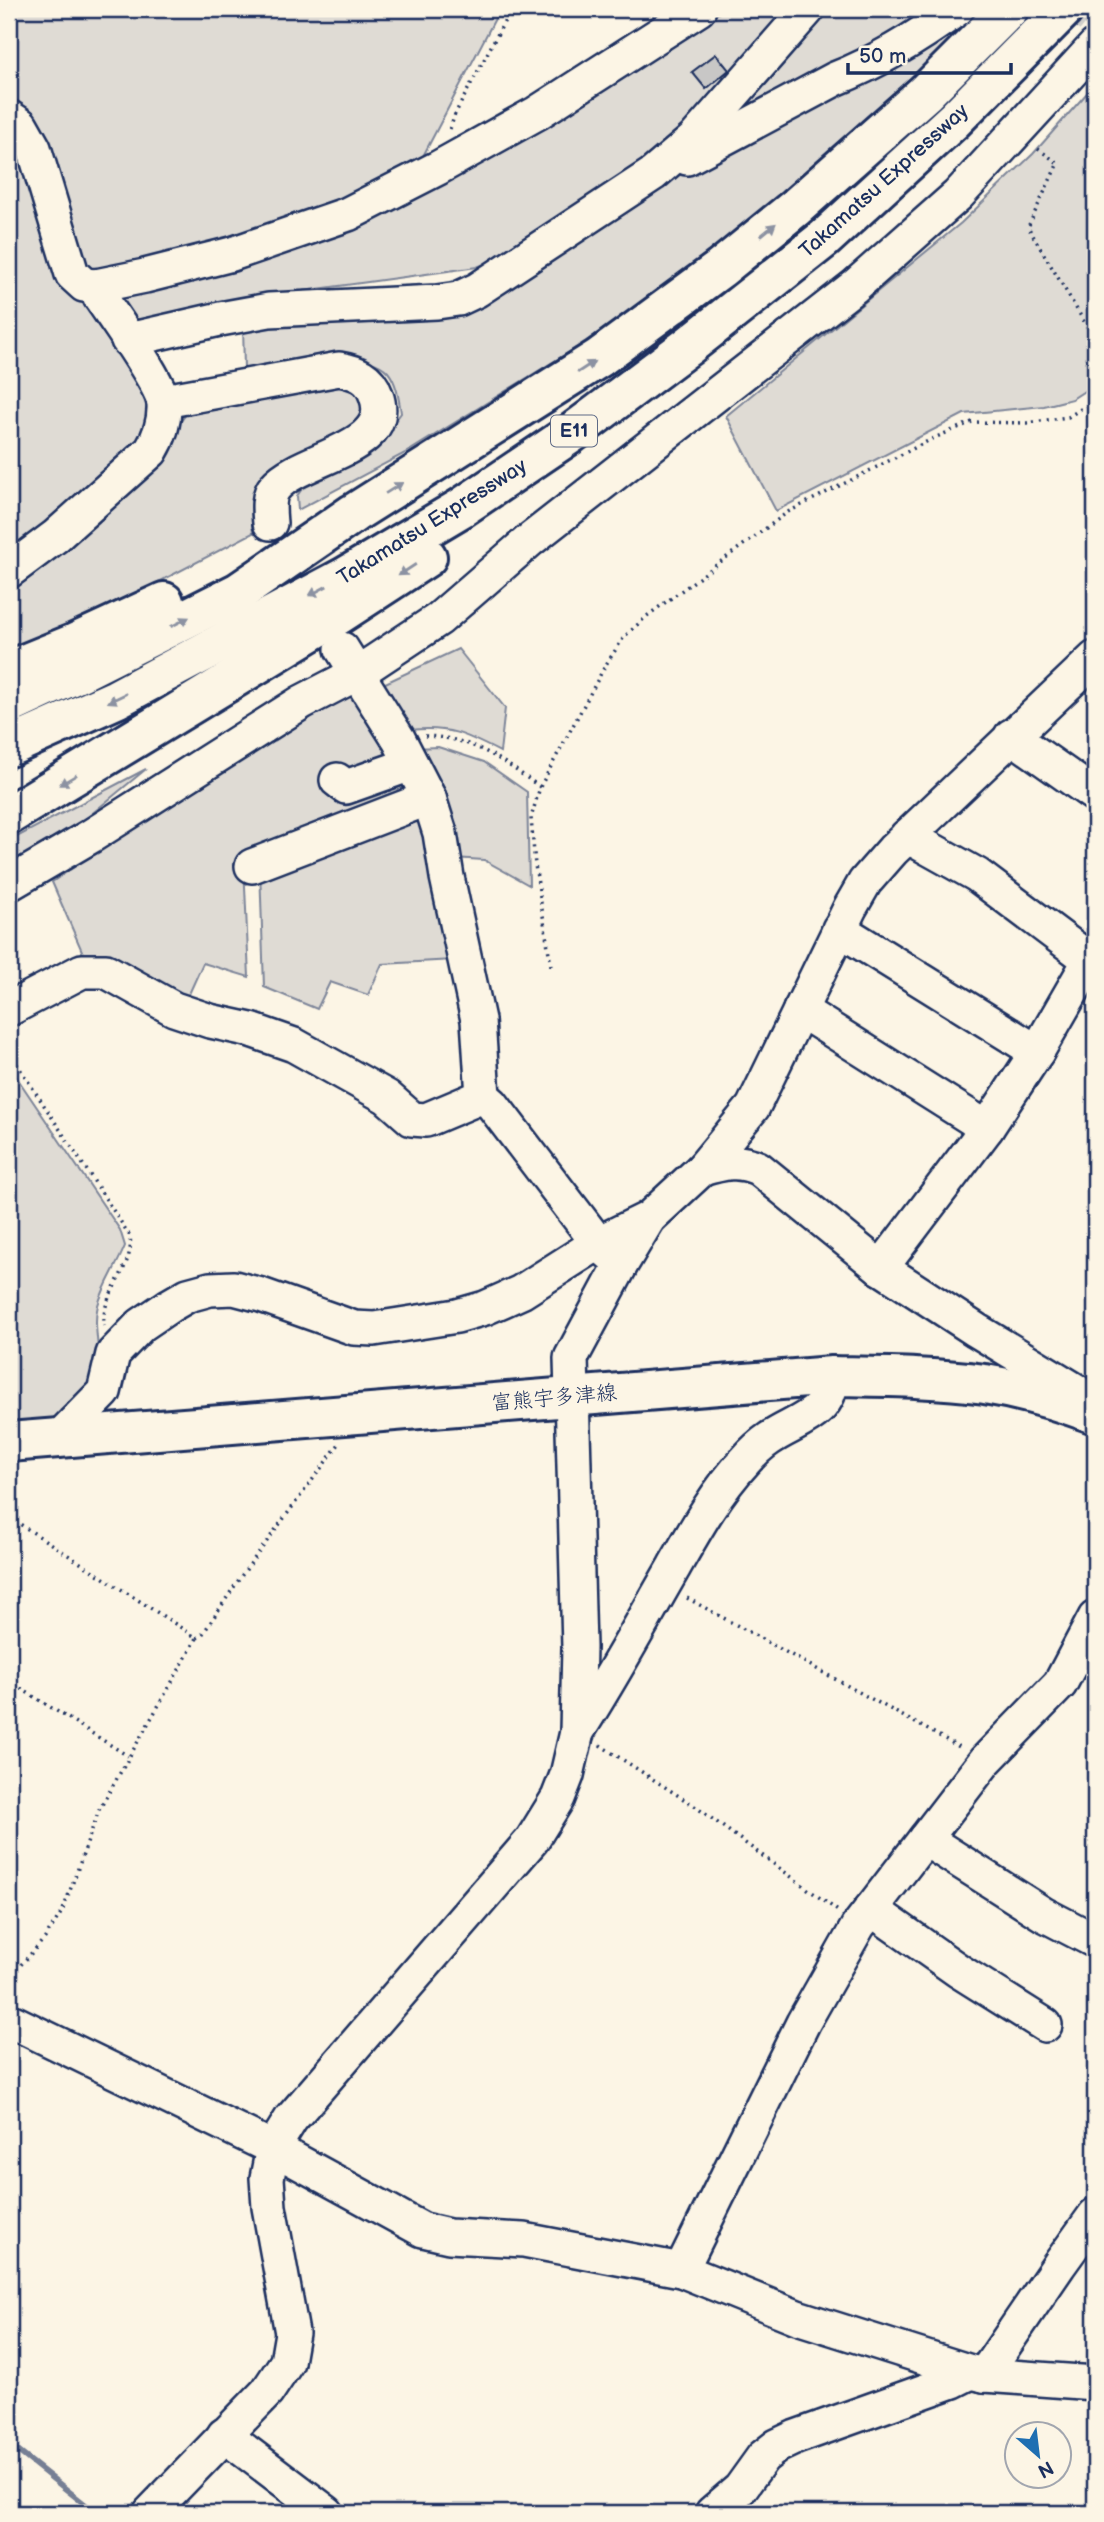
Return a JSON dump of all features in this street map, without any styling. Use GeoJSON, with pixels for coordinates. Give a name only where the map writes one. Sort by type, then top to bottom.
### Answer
{"type":"FeatureCollection","features":[{"type":"Feature","properties":{"kind":"main road","name":"Takamatsu Expressway"},"geometry":{"type":"LineString","coordinates":[[9,705],[239,592],[354,513],[599,358],[720,269],[795,208],[925,93],[1009,9]]}},
{"type":"Feature","properties":{"kind":"main road","name":"Takamatsu Expressway"},"geometry":{"type":"LineString","coordinates":[[9,747],[128,692],[345,577],[461,508],[572,433],[687,346],[824,239],[954,120],[1086,24]]}},
{"type":"Feature","properties":{"kind":"main road"},"geometry":{"type":"LineString","coordinates":[[9,815],[338,615],[554,470],[696,359],[824,239]]}},
{"type":"Feature","properties":{"kind":"main road"},"geometry":{"type":"LineString","coordinates":[[9,670],[75,643],[354,513]]}},
{"type":"Feature","properties":{"kind":"main road","name":"富熊宇多津線"},"geometry":{"type":"LineString","coordinates":[[9,1442],[832,1376],[923,1378],[986,1385],[1040,1397],[1095,1414]]}},
{"type":"Feature","properties":{"kind":"street"},"geometry":{"type":"LineString","coordinates":[[9,117],[21,125],[34,148],[72,274],[84,285],[96,286],[232,254],[348,214],[537,113],[699,9]]}},
{"type":"Feature","properties":{"kind":"street"},"geometry":{"type":"LineString","coordinates":[[128,340],[269,310],[458,299],[500,277],[653,174],[694,139],[808,9]]}},
{"type":"Feature","properties":{"kind":"street"},"geometry":{"type":"LineString","coordinates":[[653,174],[727,138],[835,79],[858,70],[957,9]]}},
{"type":"Feature","properties":{"kind":"street"},"geometry":{"type":"LineString","coordinates":[[9,884],[91,836],[302,702],[349,661],[439,619],[530,540],[855,286],[957,195],[1016,133],[1086,24]]}},
{"type":"Feature","properties":{"kind":"street"},"geometry":{"type":"LineString","coordinates":[[9,571],[55,536],[151,451],[159,437],[164,401],[100,297],[96,286]]}},
{"type":"Feature","properties":{"kind":"street"},"geometry":{"type":"LineString","coordinates":[[164,401],[339,369],[355,372],[367,379],[376,393],[380,410],[376,425],[365,437],[285,478],[273,488],[269,500],[270,523]]}},
{"type":"Feature","properties":{"kind":"street"},"geometry":{"type":"LineString","coordinates":[[59,1438],[104,1392],[113,1354],[141,1325],[169,1306],[210,1289],[234,1288],[354,1328],[374,1329],[457,1316],[485,1308],[610,1253],[702,1168],[753,1107],[839,929],[866,882],[907,836],[1095,658]]}},
{"type":"Feature","properties":{"kind":"street"},"geometry":{"type":"LineString","coordinates":[[349,661],[405,752],[429,798],[440,833],[478,1020],[483,1096],[610,1253]]}},
{"type":"Feature","properties":{"kind":"street"},"geometry":{"type":"LineString","coordinates":[[1012,736],[1095,795]]}},
{"type":"Feature","properties":{"kind":"street"},"geometry":{"type":"LineString","coordinates":[[337,780],[346,787],[405,752]]}},
{"type":"Feature","properties":{"kind":"street"},"geometry":{"type":"LineString","coordinates":[[252,866],[429,798]]}},
{"type":"Feature","properties":{"kind":"street"},"geometry":{"type":"LineString","coordinates":[[881,1268],[987,1128],[1037,1052],[1090,960],[977,875],[907,836]]}},
{"type":"Feature","properties":{"kind":"street"},"geometry":{"type":"LineString","coordinates":[[839,929],[1037,1052]]}},
{"type":"Feature","properties":{"kind":"street"},"geometry":{"type":"LineString","coordinates":[[9,1009],[82,971],[106,971],[174,1009],[294,1045],[387,1097],[412,1119],[426,1120],[483,1096]]}},
{"type":"Feature","properties":{"kind":"street"},"geometry":{"type":"LineString","coordinates":[[800,1010],[987,1128]]}},
{"type":"Feature","properties":{"kind":"street"},"geometry":{"type":"LineString","coordinates":[[702,1168],[723,1162],[743,1162],[758,1168],[881,1268],[1074,1390],[1095,1414]]}},
{"type":"Feature","properties":{"kind":"street"},"geometry":{"type":"LineString","coordinates":[[150,2513],[267,2392],[287,2362],[292,2333],[269,2207],[267,2178],[273,2148],[291,2119],[532,1840],[558,1798],[568,1775],[577,1732],[579,1647],[571,1359],[610,1253]]}},
{"type":"Feature","properties":{"kind":"street"},"geometry":{"type":"LineString","coordinates":[[577,1732],[600,1697],[705,1514],[744,1462],[769,1439],[819,1409],[831,1390],[832,1376]]}},
{"type":"Feature","properties":{"kind":"street"},"geometry":{"type":"LineString","coordinates":[[681,2270],[803,2023],[864,1917],[985,1761],[1060,1684],[1095,1618]]}},
{"type":"Feature","properties":{"kind":"street"},"geometry":{"type":"LineString","coordinates":[[925,1839],[1043,1914],[1095,1941]]}},
{"type":"Feature","properties":{"kind":"street"},"geometry":{"type":"LineString","coordinates":[[864,1917],[959,1971],[1045,2025]]}},
{"type":"Feature","properties":{"kind":"street"},"geometry":{"type":"LineString","coordinates":[[9,2020],[273,2148],[423,2230],[449,2236],[524,2240],[681,2270],[797,2317],[978,2373],[1095,2384]]}},
{"type":"Feature","properties":{"kind":"street"},"geometry":{"type":"LineString","coordinates":[[712,2513],[740,2489],[763,2457],[777,2446],[978,2373],[1095,2215]]}},
{"type":"Feature","properties":{"kind":"street"},"geometry":{"type":"LineString","coordinates":[[224,2435],[327,2513]]}},
{"type":"Feature","properties":{"kind":"path"},"geometry":{"type":"LineString","coordinates":[[438,168],[455,114],[511,9]]}},
{"type":"Feature","properties":{"kind":"path"},"geometry":{"type":"LineString","coordinates":[[1016,133],[1058,163],[1028,227],[1095,340]]}},
{"type":"Feature","properties":{"kind":"path"},"geometry":{"type":"LineString","coordinates":[[551,966],[535,864],[531,818],[540,787],[605,666],[624,637],[647,616],[788,512],[932,439],[972,422],[1027,423],[1068,417],[1095,400]]}},
{"type":"Feature","properties":{"kind":"path"},"geometry":{"type":"LineString","coordinates":[[405,752],[427,736],[467,743],[485,749],[540,787]]}},
{"type":"Feature","properties":{"kind":"path"},"geometry":{"type":"LineString","coordinates":[[9,1052],[130,1236],[130,1256],[108,1302],[103,1320],[105,1339],[113,1354]]}},
{"type":"Feature","properties":{"kind":"path"},"geometry":{"type":"LineString","coordinates":[[9,1978],[46,1938],[63,1910],[99,1810],[197,1638],[202,1635],[242,1574],[350,1428],[353,1415]]}},
{"type":"Feature","properties":{"kind":"path"},"geometry":{"type":"LineString","coordinates":[[9,1517],[197,1638]]}},
{"type":"Feature","properties":{"kind":"path"},"geometry":{"type":"LineString","coordinates":[[663,1585],[985,1761]]}},
{"type":"Feature","properties":{"kind":"path"},"geometry":{"type":"LineString","coordinates":[[9,1681],[129,1756]]}},
{"type":"Feature","properties":{"kind":"path"},"geometry":{"type":"LineString","coordinates":[[577,1732],[864,1917]]}},
{"type":"Feature","properties":{"kind":"shaded area"},"geometry":{"type":"Polygon","coordinates":[[[9,9],[500,9],[421,160],[336,207],[82,299],[98,326],[145,390],[149,425],[139,446],[9,559],[9,9]]]}},
{"type":"Feature","properties":{"kind":"shaded area"},"geometry":{"type":"Polygon","coordinates":[[[725,9],[800,9],[641,172],[520,250],[477,267],[216,303],[137,320],[113,288],[541,125],[725,9]]]}},
{"type":"Feature","properties":{"kind":"shaded area"},"geometry":{"type":"Polygon","coordinates":[[[822,9],[992,9],[710,259],[577,347],[409,451],[298,510],[297,496],[306,483],[384,436],[401,413],[394,381],[388,372],[377,364],[341,358],[244,370],[243,323],[488,296],[822,9]]]}},
{"type":"Feature","properties":{"kind":"shaded area"},"geometry":{"type":"Polygon","coordinates":[[[1095,84],[1095,384],[1072,399],[1044,406],[964,414],[776,511],[726,416],[961,223],[1033,154],[1095,84]]]}},
{"type":"Feature","properties":{"kind":"shaded area"},"geometry":{"type":"Polygon","coordinates":[[[341,384],[354,391],[362,402],[358,422],[274,465],[260,481],[253,496],[253,533],[80,623],[9,655],[9,589],[45,566],[99,522],[165,457],[181,421],[193,405],[341,384]]]}},
{"type":"Feature","properties":{"kind":"shaded area"},"geometry":{"type":"Polygon","coordinates":[[[458,649],[505,708],[500,752],[477,740],[447,730],[410,730],[381,685],[458,649]]]}},
{"type":"Feature","properties":{"kind":"shaded area"},"geometry":{"type":"Polygon","coordinates":[[[351,691],[416,796],[244,864],[249,977],[203,963],[185,1003],[85,958],[52,882],[231,761],[351,691]]]}},
{"type":"Feature","properties":{"kind":"shaded area"},"geometry":{"type":"Polygon","coordinates":[[[438,747],[484,762],[527,792],[529,885],[484,860],[454,858],[415,748],[438,747]]]}},
{"type":"Feature","properties":{"kind":"shaded area"},"geometry":{"type":"Polygon","coordinates":[[[146,769],[66,835],[9,866],[9,841],[146,769]]]}},
{"type":"Feature","properties":{"kind":"shaded area"},"geometry":{"type":"Polygon","coordinates":[[[422,806],[453,960],[382,964],[368,995],[330,982],[317,1009],[264,987],[260,868],[422,806]]]}},
{"type":"Feature","properties":{"kind":"shaded area"},"geometry":{"type":"Polygon","coordinates":[[[9,1066],[120,1230],[125,1246],[98,1305],[98,1359],[88,1384],[61,1410],[65,1415],[47,1422],[9,1427],[9,1066]]]}},
{"type":"Feature","properties":{"kind":"building"},"geometry":{"type":"Polygon","coordinates":[[[716,54],[729,70],[706,89],[692,72],[716,54]]]}},
{"type":"Feature","properties":{"kind":"waterway"},"geometry":{"type":"LineString","coordinates":[[9,2444],[96,2513]]}},
{"type":"Feature","properties":{"kind":"tunnel"},"geometry":{"type":"LineString","coordinates":[[1079,9],[1090,18]]}}]}
